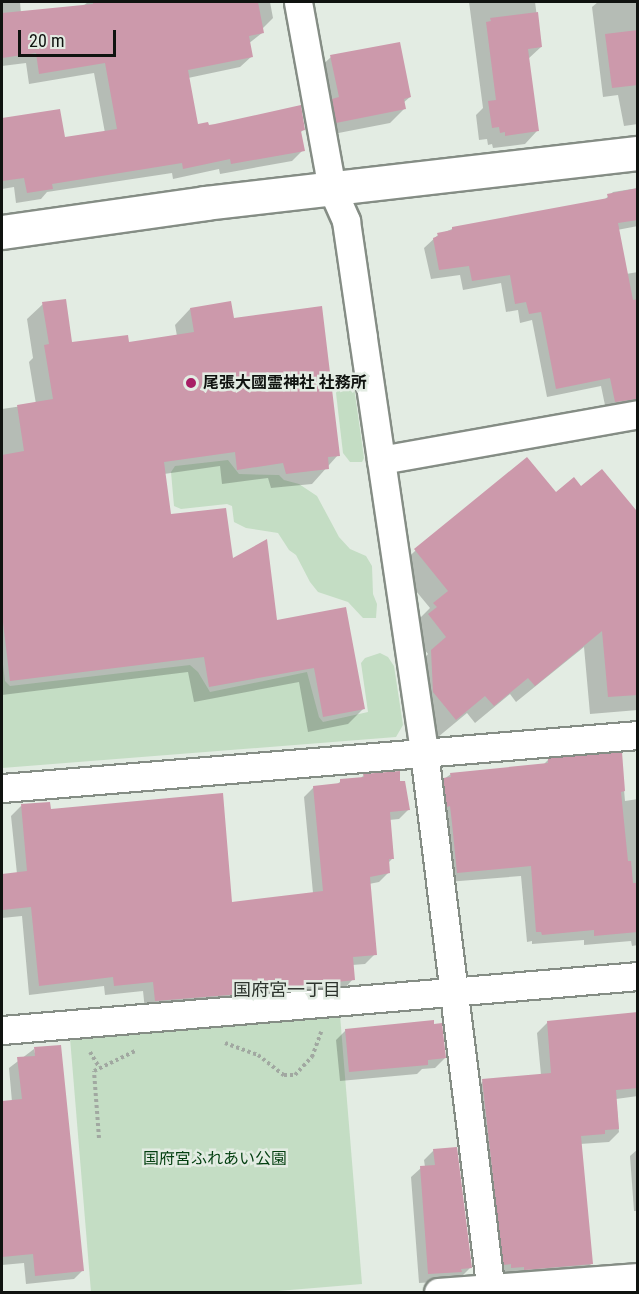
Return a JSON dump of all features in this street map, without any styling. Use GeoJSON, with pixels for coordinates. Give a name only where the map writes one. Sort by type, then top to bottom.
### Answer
{"type":"FeatureCollection","features":[{"type":"Feature","properties":{"kind":"street"},"geometry":{"type":"LineString","coordinates":[[298,2],[332,189],[346,221],[424,752],[491,1291]]}},
{"type":"Feature","properties":{"kind":"street"},"geometry":{"type":"LineString","coordinates":[[2,232],[205,203],[638,153]]}},
{"type":"Feature","properties":{"kind":"street"},"geometry":{"type":"LineString","coordinates":[[381,460],[638,414]]}},
{"type":"Feature","properties":{"kind":"street"},"geometry":{"type":"LineString","coordinates":[[2,788],[638,735]]}},
{"type":"Feature","properties":{"kind":"street"},"geometry":{"type":"LineString","coordinates":[[2,1030],[638,976]]}},
{"type":"Feature","properties":{"kind":"street"},"geometry":{"type":"LineString","coordinates":[[438,1293],[491,1291],[638,1277]]}},
{"type":"Feature","properties":{"kind":"path"},"geometry":{"type":"LineString","coordinates":[[215,1042],[227,1043],[258,1055],[284,1075],[295,1075],[312,1057],[320,1039],[318,1003]]}},
{"type":"Feature","properties":{"kind":"path"},"geometry":{"type":"LineString","coordinates":[[99,1138],[94,1071],[144,1048]]}},
{"type":"Feature","properties":{"kind":"green space"},"geometry":{"type":"Polygon","coordinates":[[[346,381],[354,387],[364,458],[362,462],[350,462],[343,453],[336,393],[340,384],[346,381]]]}},
{"type":"Feature","properties":{"kind":"green space"},"geometry":{"type":"Polygon","coordinates":[[[228,460],[239,474],[279,475],[284,480],[299,484],[317,496],[339,537],[350,549],[366,556],[372,566],[373,594],[377,604],[376,618],[363,618],[348,602],[318,592],[296,555],[289,550],[278,533],[246,528],[234,522],[232,506],[227,504],[181,509],[174,506],[171,472],[175,466],[228,460]]]}},
{"type":"Feature","properties":{"kind":"green space"},"geometry":{"type":"Polygon","coordinates":[[[380,653],[388,657],[394,666],[403,725],[396,737],[2,768],[2,656],[5,681],[10,686],[190,665],[198,672],[210,692],[307,672],[319,717],[323,722],[368,712],[361,663],[365,658],[380,653]]]}},
{"type":"Feature","properties":{"kind":"green space","name":"国府宮ふれあい公園"},"geometry":{"type":"Polygon","coordinates":[[[340,1015],[362,1284],[266,1292],[91,1292],[70,1038],[340,1015]]]}},
{"type":"Feature","properties":{"kind":"building"},"geometry":{"type":"Polygon","coordinates":[[[93,2],[258,2],[264,33],[249,36],[253,57],[188,70],[198,124],[208,122],[209,125],[215,124],[301,105],[305,130],[301,131],[305,151],[231,164],[230,159],[183,169],[182,163],[52,184],[53,189],[27,193],[24,178],[2,181],[2,118],[60,109],[65,137],[117,129],[105,63],[39,74],[36,53],[2,58],[2,13],[93,4],[93,2]]]}},
{"type":"Feature","properties":{"kind":"building"},"geometry":{"type":"Polygon","coordinates":[[[538,12],[542,47],[528,49],[539,131],[505,136],[505,132],[500,133],[499,127],[492,128],[488,101],[496,100],[486,22],[491,21],[490,18],[538,12]]]}},
{"type":"Feature","properties":{"kind":"building"},"geometry":{"type":"Polygon","coordinates":[[[638,30],[638,85],[612,88],[605,34],[638,30]]]}},
{"type":"Feature","properties":{"kind":"building"},"geometry":{"type":"Polygon","coordinates":[[[400,42],[411,97],[404,99],[406,109],[336,123],[332,99],[339,97],[330,55],[400,42]]]}},
{"type":"Feature","properties":{"kind":"building"},"geometry":{"type":"Polygon","coordinates":[[[638,188],[638,220],[618,223],[633,300],[638,299],[637,399],[615,402],[610,378],[556,389],[541,312],[529,314],[526,302],[515,304],[510,275],[472,281],[469,266],[439,270],[433,238],[438,236],[437,233],[452,230],[452,227],[608,198],[607,194],[638,188]]]}},
{"type":"Feature","properties":{"kind":"building"},"geometry":{"type":"Polygon","coordinates":[[[66,299],[72,342],[128,335],[129,342],[194,332],[190,308],[231,301],[234,318],[322,306],[340,456],[328,457],[329,469],[286,474],[283,463],[237,470],[235,452],[164,462],[171,514],[226,508],[233,558],[267,539],[277,620],[346,607],[365,709],[323,717],[314,668],[209,687],[204,657],[10,681],[2,614],[2,455],[24,451],[17,405],[53,399],[44,345],[49,344],[42,302],[66,299]]]}},
{"type":"Feature","properties":{"kind":"building"},"geometry":{"type":"Polygon","coordinates":[[[527,457],[556,492],[574,477],[581,486],[602,469],[636,510],[638,695],[608,697],[602,631],[535,686],[528,678],[494,706],[485,696],[456,720],[433,692],[431,650],[446,637],[428,614],[437,607],[433,603],[448,591],[414,549],[527,457]]]}},
{"type":"Feature","properties":{"kind":"building"},"geometry":{"type":"Polygon","coordinates":[[[622,752],[625,791],[621,792],[628,861],[631,861],[633,883],[638,883],[638,932],[594,936],[594,930],[542,935],[541,932],[536,932],[531,866],[457,873],[450,806],[447,807],[443,778],[451,777],[450,773],[548,763],[548,758],[622,752]]]}},
{"type":"Feature","properties":{"kind":"building"},"geometry":{"type":"Polygon","coordinates":[[[400,771],[400,781],[405,781],[410,810],[390,812],[394,859],[389,859],[390,873],[370,877],[377,955],[353,957],[355,980],[289,987],[289,990],[155,1001],[153,982],[114,986],[113,977],[39,986],[31,907],[2,910],[2,874],[27,871],[21,804],[50,802],[51,809],[223,793],[232,902],[323,891],[313,786],[340,783],[340,779],[364,777],[363,774],[400,771]]]}},
{"type":"Feature","properties":{"kind":"building"},"geometry":{"type":"Polygon","coordinates":[[[638,1012],[638,1088],[616,1090],[619,1129],[605,1130],[605,1134],[581,1136],[593,1264],[524,1270],[524,1267],[511,1268],[511,1264],[503,1265],[482,1079],[551,1073],[547,1021],[638,1012]]]}},
{"type":"Feature","properties":{"kind":"building"},"geometry":{"type":"Polygon","coordinates":[[[434,1020],[434,1024],[442,1023],[446,1058],[428,1060],[428,1065],[349,1072],[345,1029],[434,1020]]]}},
{"type":"Feature","properties":{"kind":"building"},"geometry":{"type":"Polygon","coordinates":[[[61,1045],[84,1271],[35,1276],[33,1254],[2,1257],[2,1101],[22,1099],[17,1057],[35,1056],[34,1047],[61,1045]]]}},
{"type":"Feature","properties":{"kind":"building"},"geometry":{"type":"Polygon","coordinates":[[[457,1147],[472,1268],[461,1269],[462,1272],[428,1274],[420,1166],[435,1165],[433,1149],[457,1147]]]}},
{"type":"Feature","properties":{"kind":"place","name":"尾張大國霊神社 社務所"},"geometry":{"type":"Point","coordinates":[191,383]}},
{"type":"Feature","properties":{"kind":"district","name":"国府宮一丁目"},"geometry":{"type":"Point","coordinates":[287,990]}}]}
